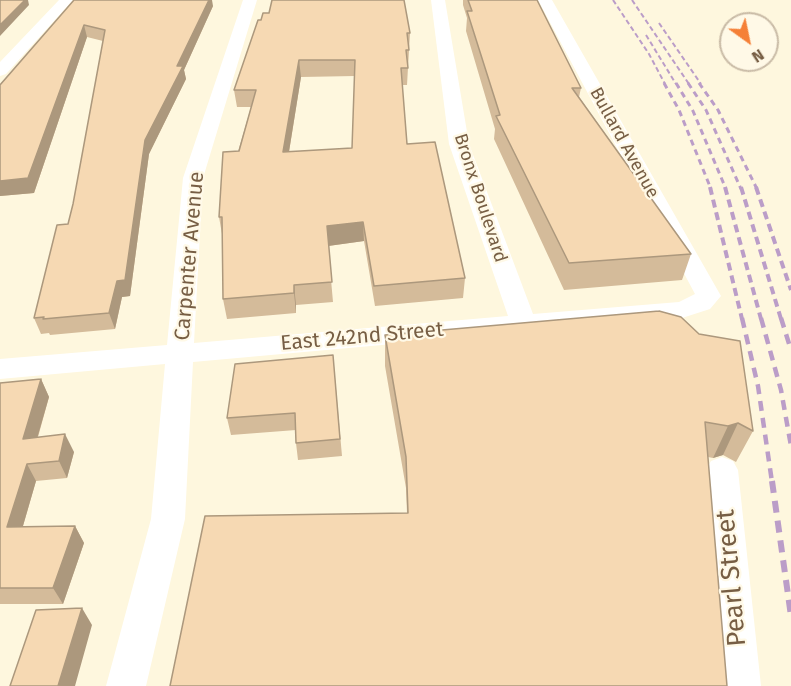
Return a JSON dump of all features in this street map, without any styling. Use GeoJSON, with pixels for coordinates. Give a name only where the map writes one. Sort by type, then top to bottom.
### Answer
{"type":"FeatureCollection","features":[{"type":"Feature","properties":{"kind":"street"},"geometry":{"type":"LineString","coordinates":[[0,71],[66,0]]}},
{"type":"Feature","properties":{"kind":"street","name":"Carpenter Avenue"},"geometry":{"type":"LineString","coordinates":[[126,686],[168,519],[193,178],[250,0]]}},
{"type":"Feature","properties":{"kind":"street","name":"Bronx Boulevard"},"geometry":{"type":"LineString","coordinates":[[438,0],[459,144],[522,322]]}},
{"type":"Feature","properties":{"kind":"street","name":"Bullard Avenue"},"geometry":{"type":"LineString","coordinates":[[545,0],[704,285]]}},
{"type":"Feature","properties":{"kind":"street","name":"East 242nd Street"},"geometry":{"type":"LineString","coordinates":[[0,369],[522,322],[682,310],[702,303],[708,296],[704,285]]}},
{"type":"Feature","properties":{"kind":"street","name":"Pearl Street"},"geometry":{"type":"LineString","coordinates":[[722,470],[741,686]]}},
{"type":"Feature","properties":{"kind":"building"},"geometry":{"type":"Polygon","coordinates":[[[0,0],[25,0],[0,25],[0,0]]]}},
{"type":"Feature","properties":{"kind":"building"},"geometry":{"type":"Polygon","coordinates":[[[74,0],[209,0],[177,66],[183,66],[145,140],[125,280],[117,281],[109,313],[34,318],[57,225],[68,224],[73,204],[105,30],[84,25],[28,178],[0,181],[0,85],[74,0]]]}},
{"type":"Feature","properties":{"kind":"building"},"geometry":{"type":"Polygon","coordinates":[[[272,0],[404,0],[410,33],[407,33],[409,50],[406,50],[408,68],[401,68],[407,144],[435,142],[465,278],[374,286],[363,222],[327,226],[332,282],[294,285],[294,293],[223,299],[222,217],[219,217],[223,152],[239,151],[256,90],[234,90],[258,20],[261,20],[263,13],[269,13],[272,0]],[[299,60],[283,152],[352,148],[355,60],[299,60]]]}},
{"type":"Feature","properties":{"kind":"building"},"geometry":{"type":"Polygon","coordinates":[[[468,0],[537,0],[581,88],[572,88],[691,254],[569,263],[496,116],[500,115],[467,11],[472,11],[468,0]]]}},
{"type":"Feature","properties":{"kind":"building"},"geometry":{"type":"Polygon","coordinates":[[[659,311],[681,317],[699,334],[740,341],[753,431],[738,423],[728,426],[705,422],[727,686],[170,686],[205,516],[408,513],[406,457],[385,335],[659,311]]]}},
{"type":"Feature","properties":{"kind":"building"},"geometry":{"type":"Polygon","coordinates":[[[333,355],[340,439],[296,443],[295,413],[227,418],[235,364],[333,355]]]}},
{"type":"Feature","properties":{"kind":"building"},"geometry":{"type":"Polygon","coordinates":[[[41,379],[23,439],[65,434],[59,461],[27,464],[7,527],[75,526],[53,588],[0,588],[0,383],[41,379]]]}},
{"type":"Feature","properties":{"kind":"building"},"geometry":{"type":"Polygon","coordinates":[[[82,608],[58,686],[10,686],[36,610],[82,608]]]}},
{"type":"Feature","properties":{"kind":"railway"},"geometry":{"type":"LineString","coordinates":[[613,0],[649,54],[665,84]]}},
{"type":"Feature","properties":{"kind":"railway"},"geometry":{"type":"LineString","coordinates":[[632,0],[689,84]]}},
{"type":"Feature","properties":{"kind":"railway"},"geometry":{"type":"LineString","coordinates":[[659,23],[701,84]]}},
{"type":"Feature","properties":{"kind":"railway"},"geometry":{"type":"LineString","coordinates":[[646,35],[676,84]]}},
{"type":"Feature","properties":{"kind":"railway"},"geometry":{"type":"LineString","coordinates":[[664,83],[679,110],[711,189]]}},
{"type":"Feature","properties":{"kind":"railway"},"geometry":{"type":"LineString","coordinates":[[676,83],[693,111],[726,189]]}},
{"type":"Feature","properties":{"kind":"railway"},"geometry":{"type":"LineString","coordinates":[[688,83],[706,110],[741,189]]}},
{"type":"Feature","properties":{"kind":"railway"},"geometry":{"type":"LineString","coordinates":[[699,83],[718,110],[757,189]]}},
{"type":"Feature","properties":{"kind":"railway"},"geometry":{"type":"LineString","coordinates":[[710,187],[742,319]]}},
{"type":"Feature","properties":{"kind":"railway"},"geometry":{"type":"LineString","coordinates":[[725,187],[761,319]]}},
{"type":"Feature","properties":{"kind":"railway"},"geometry":{"type":"LineString","coordinates":[[741,187],[781,319]]}},
{"type":"Feature","properties":{"kind":"railway"},"geometry":{"type":"LineString","coordinates":[[756,187],[791,290]]}},
{"type":"Feature","properties":{"kind":"railway"},"geometry":{"type":"LineString","coordinates":[[742,318],[758,386],[772,482]]}},
{"type":"Feature","properties":{"kind":"railway"},"geometry":{"type":"LineString","coordinates":[[761,318],[781,390],[791,446]]}},
{"type":"Feature","properties":{"kind":"railway"},"geometry":{"type":"LineString","coordinates":[[781,318],[791,350]]}},
{"type":"Feature","properties":{"kind":"railway"},"geometry":{"type":"LineString","coordinates":[[772,481],[791,616]]}}]}
